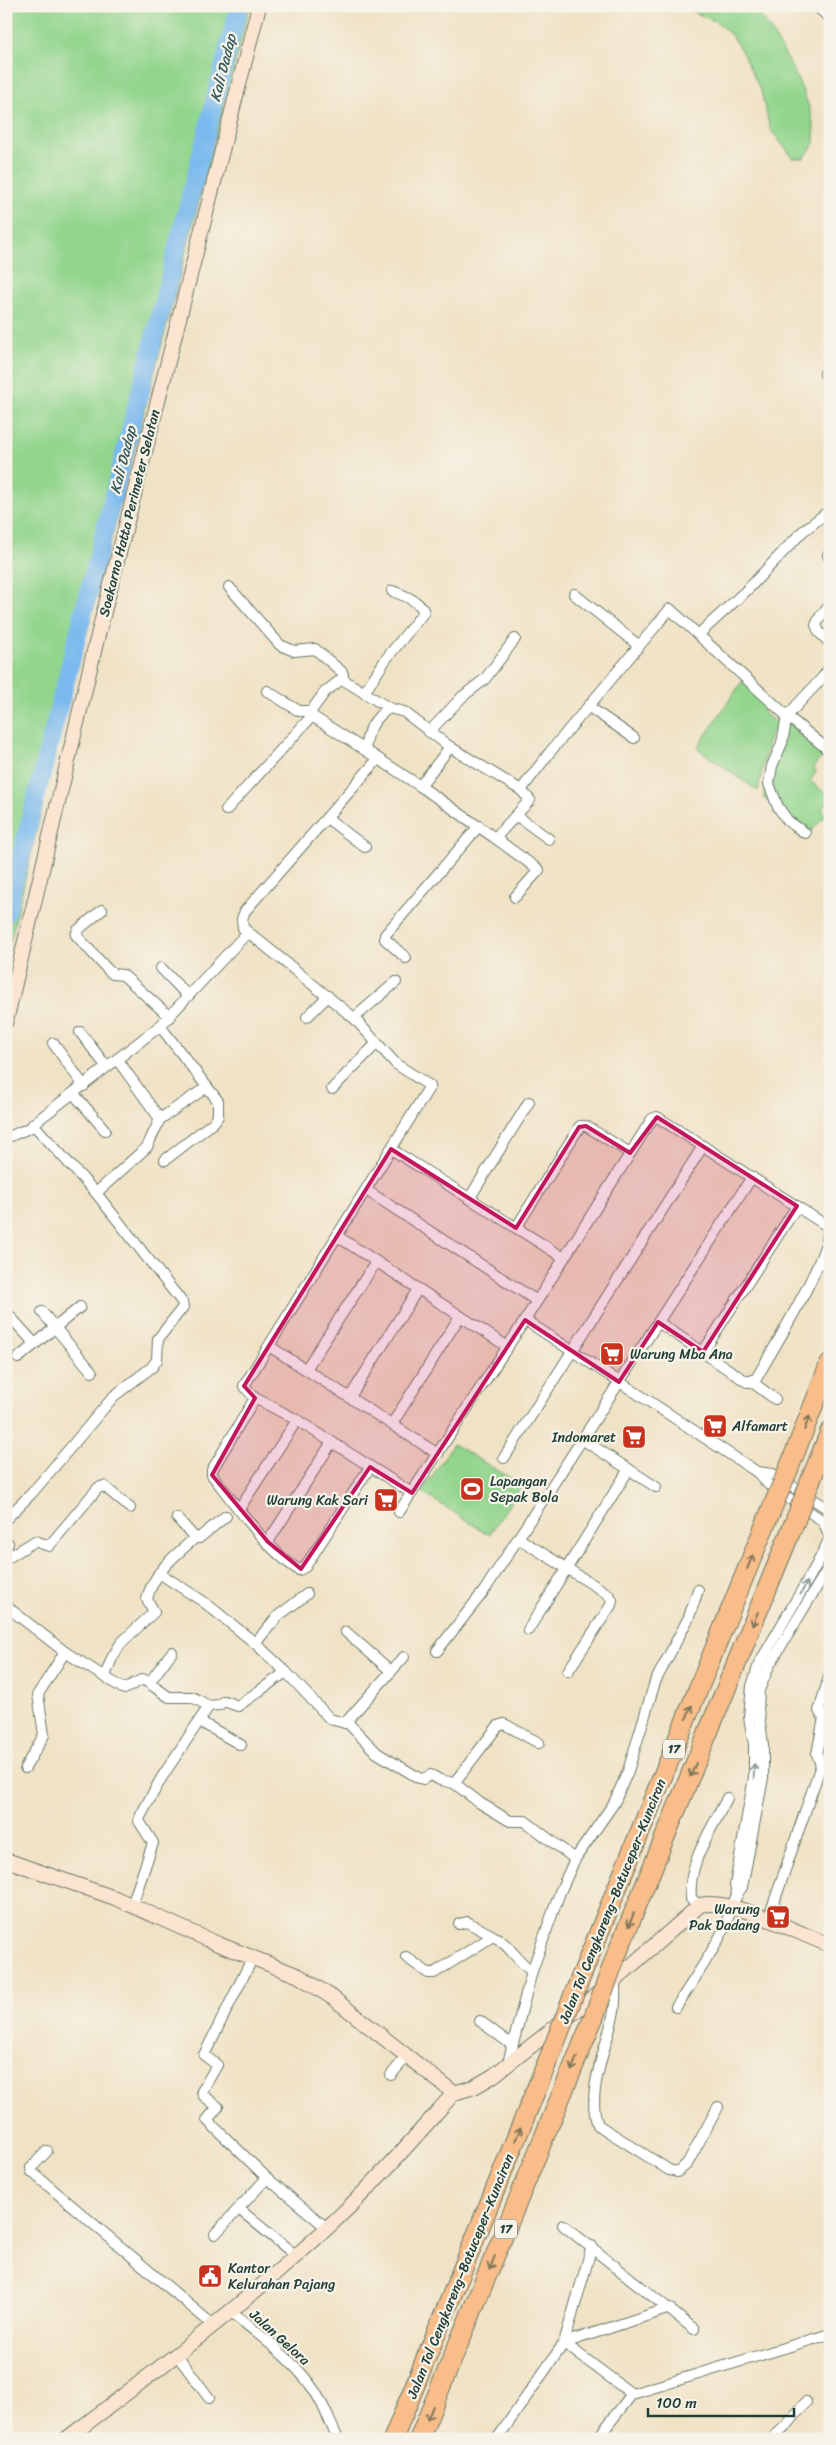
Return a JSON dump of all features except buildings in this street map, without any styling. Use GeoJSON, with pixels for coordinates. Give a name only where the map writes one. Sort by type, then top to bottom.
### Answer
{"type":"FeatureCollection","features":[{"type":"Feature","properties":{"kind":"highway","name":"Jalan Tol Cengkareng–Batuceper–Kunciran"},"geometry":{"type":"LineString","coordinates":[[393,2439],[789,1468],[830,1363]]}},
{"type":"Feature","properties":{"kind":"highway","name":"Jalan Tol Cengkareng–Batuceper–Kunciran"},"geometry":{"type":"LineString","coordinates":[[419,2439],[593,2019],[616,1956],[830,1432]]}},
{"type":"Feature","properties":{"kind":"main road","name":"Soekarno Hatta Perimeter Selatan"},"geometry":{"type":"LineString","coordinates":[[6,1021],[94,651],[259,6]]}},
{"type":"Feature","properties":{"kind":"main road"},"geometry":{"type":"LineString","coordinates":[[6,1860],[132,1905],[218,1944],[298,1976],[332,1998],[454,2093]]}},
{"type":"Feature","properties":{"kind":"main road"},"geometry":{"type":"LineString","coordinates":[[66,2439],[177,2355],[327,2228],[408,2146],[454,2093],[474,2087],[494,2076],[615,1980],[700,1905],[712,1903],[733,1907],[830,1945]]}},
{"type":"Feature","properties":{"kind":"street"},"geometry":{"type":"LineString","coordinates":[[816,6],[830,18]]}},
{"type":"Feature","properties":{"kind":"street"},"geometry":{"type":"LineString","coordinates":[[699,634],[748,589],[802,532],[825,514],[830,513]]}},
{"type":"Feature","properties":{"kind":"street"},"geometry":{"type":"LineString","coordinates":[[830,552],[828,554],[830,559]]}},
{"type":"Feature","properties":{"kind":"street"},"geometry":{"type":"LineString","coordinates":[[226,810],[311,713],[325,692],[342,679],[344,675],[315,649],[294,652],[280,645],[229,587]]}},
{"type":"Feature","properties":{"kind":"street"},"geometry":{"type":"LineString","coordinates":[[364,693],[386,659],[424,612],[423,608],[410,599],[392,592]]}},
{"type":"Feature","properties":{"kind":"street"},"geometry":{"type":"LineString","coordinates":[[574,594],[638,645]]}},
{"type":"Feature","properties":{"kind":"street"},"geometry":{"type":"LineString","coordinates":[[830,606],[821,615],[816,624],[818,632],[830,643]]}},
{"type":"Feature","properties":{"kind":"street"},"geometry":{"type":"LineString","coordinates":[[521,790],[638,645],[670,609],[787,716],[826,748]]}},
{"type":"Feature","properties":{"kind":"street"},"geometry":{"type":"LineString","coordinates":[[429,732],[462,696],[484,679],[515,639]]}},
{"type":"Feature","properties":{"kind":"street"},"geometry":{"type":"LineString","coordinates":[[805,833],[788,822],[778,807],[769,784],[772,766],[782,743],[787,716],[830,667]]}},
{"type":"Feature","properties":{"kind":"street"},"geometry":{"type":"LineString","coordinates":[[342,679],[389,708],[404,712],[450,747],[521,790],[530,800],[495,838]]}},
{"type":"Feature","properties":{"kind":"street"},"geometry":{"type":"LineString","coordinates":[[266,691],[299,711],[311,713],[479,826],[539,870],[515,897]]}},
{"type":"Feature","properties":{"kind":"street"},"geometry":{"type":"LineString","coordinates":[[589,707],[634,738]]}},
{"type":"Feature","properties":{"kind":"street"},"geometry":{"type":"LineString","coordinates":[[365,750],[370,728],[380,714],[389,708]]}},
{"type":"Feature","properties":{"kind":"street"},"geometry":{"type":"LineString","coordinates":[[420,786],[450,747]]}},
{"type":"Feature","properties":{"kind":"street"},"geometry":{"type":"LineString","coordinates":[[378,759],[245,911],[242,918],[243,928],[354,1018],[396,1064],[430,1086],[244,1386],[255,1398],[298,1420],[412,1493]]}},
{"type":"Feature","properties":{"kind":"street"},"geometry":{"type":"LineString","coordinates":[[517,816],[549,839]]}},
{"type":"Feature","properties":{"kind":"street"},"geometry":{"type":"LineString","coordinates":[[327,818],[366,847]]}},
{"type":"Feature","properties":{"kind":"street"},"geometry":{"type":"LineString","coordinates":[[406,958],[385,940],[385,935],[479,826]]}},
{"type":"Feature","properties":{"kind":"street"},"geometry":{"type":"LineString","coordinates":[[102,910],[78,930],[76,936],[108,970],[113,974],[123,974],[170,1017]]}},
{"type":"Feature","properties":{"kind":"street"},"geometry":{"type":"LineString","coordinates":[[34,1126],[34,1121],[84,1086],[106,1066],[170,1017],[247,933]]}},
{"type":"Feature","properties":{"kind":"street"},"geometry":{"type":"LineString","coordinates":[[162,968],[188,996]]}},
{"type":"Feature","properties":{"kind":"street"},"geometry":{"type":"LineString","coordinates":[[354,1018],[396,982]]}},
{"type":"Feature","properties":{"kind":"street"},"geometry":{"type":"LineString","coordinates":[[307,1017],[328,996]]}},
{"type":"Feature","properties":{"kind":"street"},"geometry":{"type":"LineString","coordinates":[[160,1026],[218,1101],[218,1116],[214,1122],[165,1160]]}},
{"type":"Feature","properties":{"kind":"street"},"geometry":{"type":"LineString","coordinates":[[80,1032],[106,1066]]}},
{"type":"Feature","properties":{"kind":"street"},"geometry":{"type":"LineString","coordinates":[[53,1043],[84,1086]]}},
{"type":"Feature","properties":{"kind":"street"},"geometry":{"type":"LineString","coordinates":[[332,1089],[377,1043]]}},
{"type":"Feature","properties":{"kind":"street"},"geometry":{"type":"LineString","coordinates":[[117,1058],[160,1119]]}},
{"type":"Feature","properties":{"kind":"street"},"geometry":{"type":"LineString","coordinates":[[96,1193],[148,1147],[160,1119],[207,1087]]}},
{"type":"Feature","properties":{"kind":"street"},"geometry":{"type":"LineString","coordinates":[[73,1093],[105,1130]]}},
{"type":"Feature","properties":{"kind":"street"},"geometry":{"type":"LineString","coordinates":[[469,1199],[529,1102]]}},
{"type":"Feature","properties":{"kind":"street"},"geometry":{"type":"LineString","coordinates":[[399,1512],[508,1347],[654,1117],[703,1146],[827,1226],[828,1238],[801,1301],[756,1379],[752,1382]]}},
{"type":"Feature","properties":{"kind":"street"},"geometry":{"type":"LineString","coordinates":[[6,1138],[34,1126]]}},
{"type":"Feature","properties":{"kind":"street"},"geometry":{"type":"LineString","coordinates":[[6,1520],[32,1493],[114,1396],[152,1367],[157,1360],[158,1339],[183,1307],[182,1302],[96,1193],[34,1126]]}},
{"type":"Feature","properties":{"kind":"street"},"geometry":{"type":"LineString","coordinates":[[516,1228],[580,1126],[586,1126],[630,1153]]}},
{"type":"Feature","properties":{"kind":"street"},"geometry":{"type":"LineString","coordinates":[[504,1458],[703,1146]]}},
{"type":"Feature","properties":{"kind":"street"},"geometry":{"type":"LineString","coordinates":[[391,1149],[564,1258]]}},
{"type":"Feature","properties":{"kind":"street"},"geometry":{"type":"LineString","coordinates":[[437,1650],[484,1591],[752,1177]]}},
{"type":"Feature","properties":{"kind":"street"},"geometry":{"type":"LineString","coordinates":[[366,1190],[537,1301]]}},
{"type":"Feature","properties":{"kind":"street"},"geometry":{"type":"LineString","coordinates":[[703,1352],[797,1206]]}},
{"type":"Feature","properties":{"kind":"street"},"geometry":{"type":"LineString","coordinates":[[337,1236],[508,1347]]}},
{"type":"Feature","properties":{"kind":"street"},"geometry":{"type":"LineString","coordinates":[[306,1369],[376,1262]]}},
{"type":"Feature","properties":{"kind":"street"},"geometry":{"type":"LineString","coordinates":[[350,1397],[418,1288]]}},
{"type":"Feature","properties":{"kind":"street"},"geometry":{"type":"LineString","coordinates":[[18,1358],[80,1307]]}},
{"type":"Feature","properties":{"kind":"street"},"geometry":{"type":"LineString","coordinates":[[6,1312],[34,1344]]}},
{"type":"Feature","properties":{"kind":"street"},"geometry":{"type":"LineString","coordinates":[[42,1312],[92,1372]]}},
{"type":"Feature","properties":{"kind":"street"},"geometry":{"type":"LineString","coordinates":[[392,1424],[460,1316]]}},
{"type":"Feature","properties":{"kind":"street"},"geometry":{"type":"LineString","coordinates":[[525,1320],[757,1472],[768,1484],[823,1521],[830,1538],[818,1564],[759,1664],[752,1686],[749,1717],[754,1745],[754,1777],[735,1885],[737,1893]]}},
{"type":"Feature","properties":{"kind":"street"},"geometry":{"type":"LineString","coordinates":[[658,1322],[746,1382],[752,1382],[775,1399]]}},
{"type":"Feature","properties":{"kind":"street"},"geometry":{"type":"LineString","coordinates":[[269,1346],[438,1454]]}},
{"type":"Feature","properties":{"kind":"street"},"geometry":{"type":"LineString","coordinates":[[255,1398],[212,1470],[212,1475],[268,1542],[292,1566],[299,1570],[305,1567],[370,1467]]}},
{"type":"Feature","properties":{"kind":"street"},"geometry":{"type":"LineString","coordinates":[[239,1509],[298,1420]]}},
{"type":"Feature","properties":{"kind":"street"},"geometry":{"type":"LineString","coordinates":[[582,1439],[656,1487]]}},
{"type":"Feature","properties":{"kind":"street"},"geometry":{"type":"LineString","coordinates":[[268,1542],[332,1442]]}},
{"type":"Feature","properties":{"kind":"street"},"geometry":{"type":"LineString","coordinates":[[528,1630],[629,1469]]}},
{"type":"Feature","properties":{"kind":"street"},"geometry":{"type":"LineString","coordinates":[[757,1472],[773,1474],[830,1510]]}},
{"type":"Feature","properties":{"kind":"street"},"geometry":{"type":"LineString","coordinates":[[6,1559],[35,1542],[49,1546],[98,1488],[104,1486],[130,1508]]}},
{"type":"Feature","properties":{"kind":"street"},"geometry":{"type":"LineString","coordinates":[[105,1676],[112,1658],[121,1643],[154,1612],[146,1599],[164,1565],[195,1538],[204,1536],[226,1516]]}},
{"type":"Feature","properties":{"kind":"street"},"geometry":{"type":"LineString","coordinates":[[176,1518],[195,1538]]}},
{"type":"Feature","properties":{"kind":"street"},"geometry":{"type":"LineString","coordinates":[[518,1538],[608,1594],[612,1600],[611,1605],[568,1670]]}},
{"type":"Feature","properties":{"kind":"street"},"geometry":{"type":"LineString","coordinates":[[6,1541],[8,1543],[6,1550]]}},
{"type":"Feature","properties":{"kind":"street"},"geometry":{"type":"LineString","coordinates":[[676,2007],[704,1966],[733,1907],[737,1893],[742,1887],[763,1778],[763,1744],[758,1709],[759,1690],[769,1666],[830,1565]]}},
{"type":"Feature","properties":{"kind":"street"},"geometry":{"type":"LineString","coordinates":[[159,1573],[204,1602],[255,1642],[330,1719],[335,1722],[345,1723],[355,1729],[377,1753],[408,1773],[423,1779],[431,1774],[440,1780],[454,1783],[510,1822],[525,1821],[575,1859]]}},
{"type":"Feature","properties":{"kind":"street"},"geometry":{"type":"LineString","coordinates":[[508,2063],[532,1971],[575,1859],[614,1803],[628,1771],[655,1682],[690,1617],[698,1590]]}},
{"type":"Feature","properties":{"kind":"street"},"geometry":{"type":"LineString","coordinates":[[255,1642],[278,1616],[307,1594]]}},
{"type":"Feature","properties":{"kind":"street"},"geometry":{"type":"LineString","coordinates":[[6,1606],[65,1652],[124,1689],[143,1679],[169,1698],[192,1697],[209,1706],[219,1705],[224,1701],[238,1706],[286,1672]]}},
{"type":"Feature","properties":{"kind":"street"},"geometry":{"type":"LineString","coordinates":[[346,1632],[392,1672]]}},
{"type":"Feature","properties":{"kind":"street"},"geometry":{"type":"LineString","coordinates":[[25,1768],[44,1735],[38,1694],[65,1652]]}},
{"type":"Feature","properties":{"kind":"street"},"geometry":{"type":"LineString","coordinates":[[149,1683],[172,1652]]}},
{"type":"Feature","properties":{"kind":"street"},"geometry":{"type":"LineString","coordinates":[[345,1723],[404,1657]]}},
{"type":"Feature","properties":{"kind":"street"},"geometry":{"type":"LineString","coordinates":[[768,1920],[826,1767],[817,1754],[824,1718],[819,1711],[830,1674]]}},
{"type":"Feature","properties":{"kind":"street"},"geometry":{"type":"LineString","coordinates":[[132,1905],[153,1843],[140,1821],[141,1815],[209,1706]]}},
{"type":"Feature","properties":{"kind":"street"},"geometry":{"type":"LineString","coordinates":[[199,1721],[241,1745]]}},
{"type":"Feature","properties":{"kind":"street"},"geometry":{"type":"LineString","coordinates":[[454,1783],[498,1726],[504,1724],[539,1743]]}},
{"type":"Feature","properties":{"kind":"street"},"geometry":{"type":"LineString","coordinates":[[700,1905],[691,1898],[690,1889],[694,1869],[703,1842],[727,1798]]}},
{"type":"Feature","properties":{"kind":"street"},"geometry":{"type":"LineString","coordinates":[[459,1924],[467,1922],[493,1936],[514,1953],[522,1965],[532,1971]]}},
{"type":"Feature","properties":{"kind":"street"},"geometry":{"type":"LineString","coordinates":[[406,1957],[428,1973],[434,1973],[493,1936]]}},
{"type":"Feature","properties":{"kind":"street"},"geometry":{"type":"LineString","coordinates":[[253,1957],[204,2055],[216,2065],[201,2093],[218,2107],[208,2118],[208,2122],[267,2178],[327,2228]]}},
{"type":"Feature","properties":{"kind":"street"},"geometry":{"type":"LineString","coordinates":[[615,1980],[614,2010],[598,2074],[594,2102],[594,2117],[598,2125],[668,2170],[677,2172],[687,2164],[718,2107]]}},
{"type":"Feature","properties":{"kind":"street"},"geometry":{"type":"LineString","coordinates":[[480,2021],[512,2045]]}},
{"type":"Feature","properties":{"kind":"street"},"geometry":{"type":"LineString","coordinates":[[391,2074],[406,2056]]}},
{"type":"Feature","properties":{"kind":"street"},"geometry":{"type":"LineString","coordinates":[[47,2151],[31,2168],[32,2172],[213,2325]]}},
{"type":"Feature","properties":{"kind":"street"},"geometry":{"type":"LineString","coordinates":[[215,2234],[267,2178]]}},
{"type":"Feature","properties":{"kind":"street"},"geometry":{"type":"LineString","coordinates":[[239,2209],[295,2255]]}},
{"type":"Feature","properties":{"kind":"street"},"geometry":{"type":"LineString","coordinates":[[563,2225],[694,2328]]}},
{"type":"Feature","properties":{"kind":"street"},"geometry":{"type":"LineString","coordinates":[[497,2439],[564,2343],[592,2246]]}},
{"type":"Feature","properties":{"kind":"street"},"geometry":{"type":"LineString","coordinates":[[564,2343],[670,2308]]}},
{"type":"Feature","properties":{"kind":"street","name":"Jalan Gelora"},"geometry":{"type":"LineString","coordinates":[[230,2311],[292,2363],[302,2374],[316,2393],[338,2439]]}},
{"type":"Feature","properties":{"kind":"street"},"geometry":{"type":"LineString","coordinates":[[597,2439],[632,2394],[830,2334]]}},
{"type":"Feature","properties":{"kind":"street"},"geometry":{"type":"LineString","coordinates":[[564,2343],[632,2394]]}},
{"type":"Feature","properties":{"kind":"street"},"geometry":{"type":"LineString","coordinates":[[177,2355],[209,2398]]}},
{"type":"Feature","properties":{"kind":"street"},"geometry":{"type":"LineString","coordinates":[[772,2439],[787,2425],[806,2402]]}},
{"type":"Feature","properties":{"kind":"highlighted area"},"geometry":{"type":"Polygon","coordinates":[[[657,1117],[797,1206],[703,1352],[658,1322],[619,1382],[525,1320],[412,1493],[370,1467],[301,1569],[268,1542],[212,1475],[255,1398],[244,1386],[391,1149],[516,1228],[579,1127],[586,1126],[630,1153],[657,1117]]]}},
{"type":"Feature","properties":{"kind":"green space"},"geometry":{"type":"Polygon","coordinates":[[[6,6],[250,6],[50,774],[6,960],[6,6]]]}},
{"type":"Feature","properties":{"kind":"green space"},"geometry":{"type":"Polygon","coordinates":[[[679,6],[753,6],[773,34],[794,71],[810,110],[814,127],[814,142],[804,158],[793,158],[770,129],[761,91],[742,52],[731,35],[717,22],[679,6]]]}},
{"type":"Feature","properties":{"kind":"green space"},"geometry":{"type":"Polygon","coordinates":[[[743,680],[783,716],[769,737],[758,791],[697,748],[743,680]],[[768,704],[762,711],[775,722],[781,715],[768,704]]]}},
{"type":"Feature","properties":{"kind":"green space"},"geometry":{"type":"Polygon","coordinates":[[[787,722],[823,756],[814,766],[816,772],[810,781],[830,797],[830,801],[822,809],[826,815],[810,832],[763,798],[777,739],[787,722]]]}},
{"type":"Feature","properties":{"kind":"green space","name":"Lapangan Sepak Bola"},"geometry":{"type":"Polygon","coordinates":[[[453,1444],[522,1485],[489,1535],[422,1492],[453,1444]]]}},
{"type":"Feature","properties":{"kind":"waterway","name":"Kali Dadap"},"geometry":{"type":"LineString","coordinates":[[6,914],[239,6]]}},
{"type":"Feature","properties":{"kind":"place","name":"Warung Mba Ana"},"geometry":{"type":"Point","coordinates":[612,1354]}},
{"type":"Feature","properties":{"kind":"place","name":"Alfamart"},"geometry":{"type":"Point","coordinates":[715,1426]}},
{"type":"Feature","properties":{"kind":"place","name":"Indomaret"},"geometry":{"type":"Point","coordinates":[634,1437]}},
{"type":"Feature","properties":{"kind":"place","name":"Lapangan Sepak Bola"},"geometry":{"type":"Point","coordinates":[472,1489]}},
{"type":"Feature","properties":{"kind":"place","name":"Warung Kak Sari"},"geometry":{"type":"Point","coordinates":[386,1500]}},
{"type":"Feature","properties":{"kind":"place","name":"Warung Pak Dadang"},"geometry":{"type":"Point","coordinates":[778,1917]}},
{"type":"Feature","properties":{"kind":"place","name":"Kantor Kelurahan Pajang"},"geometry":{"type":"Point","coordinates":[210,2276]}}]}
